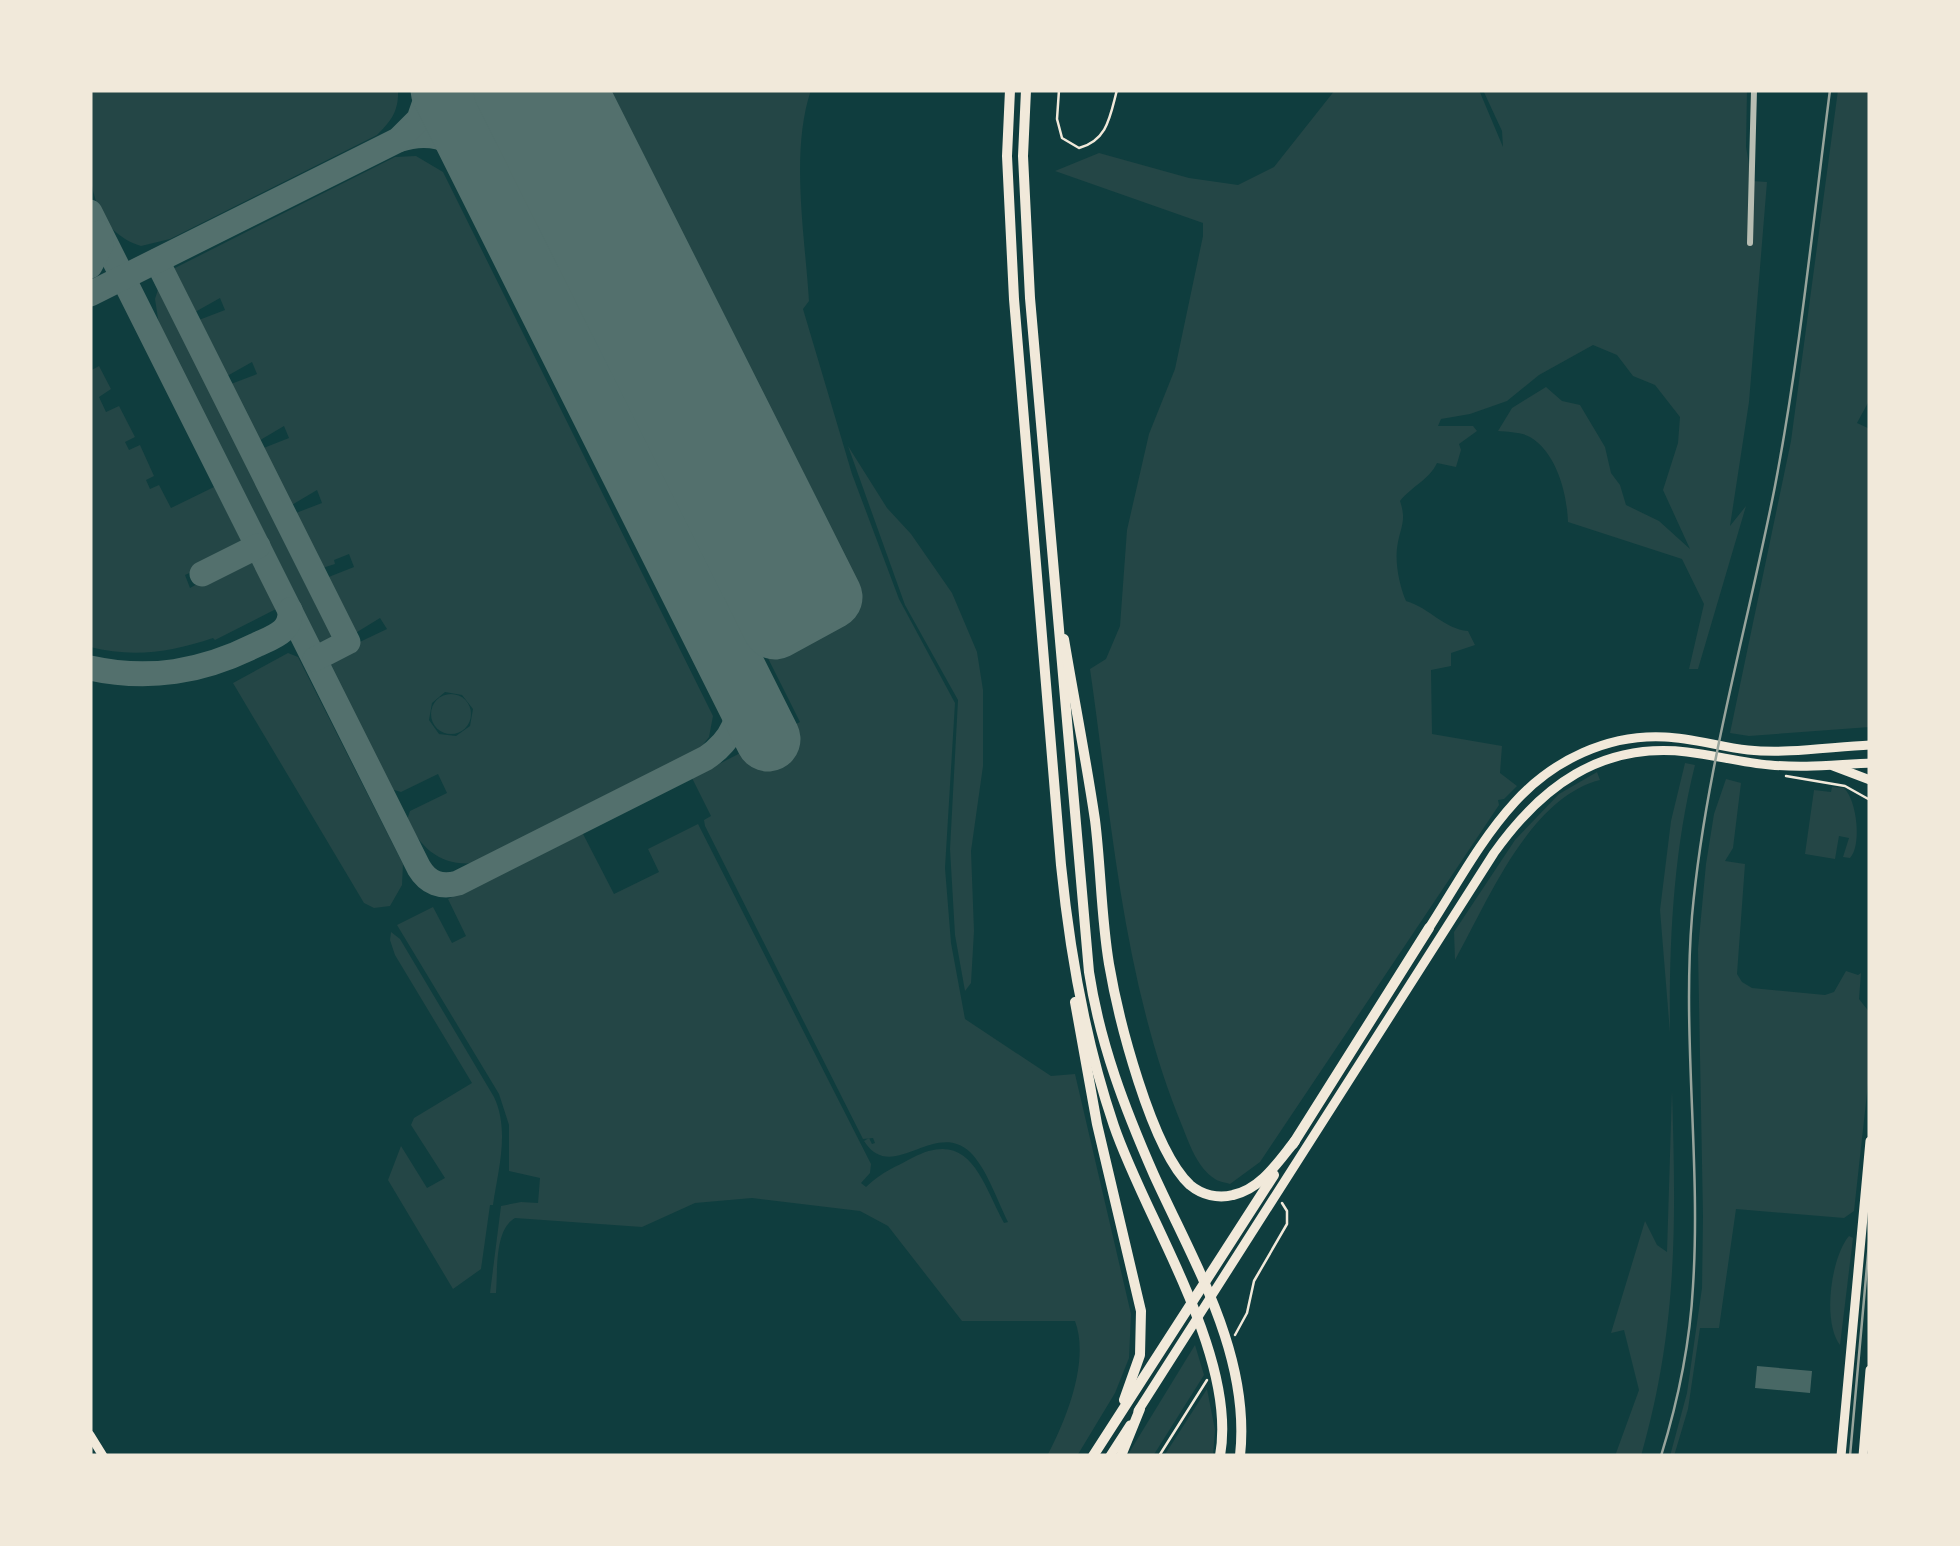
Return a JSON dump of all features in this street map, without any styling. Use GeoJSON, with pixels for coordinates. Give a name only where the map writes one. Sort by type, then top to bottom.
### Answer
{"type":"FeatureCollection","features":[{"type":"Feature","properties":{"kind":"highway"},"geometry":{"type":"LineString","coordinates":[[1010,90],[1007,156],[1014,299],[1078,1033],[1142,1322],[1135,1373],[1112,1426]]}},
{"type":"Feature","properties":{"kind":"highway"},"geometry":{"type":"LineString","coordinates":[[1026,90],[1024,218],[1088,972],[1108,1059],[1134,1129],[1220,1322],[1239,1396],[1240,1456]]}},
{"type":"Feature","properties":{"kind":"highway"},"geometry":{"type":"LineString","coordinates":[[1052,574],[1095,822],[1114,990],[1131,1059],[1156,1126],[1188,1183],[1218,1197],[1238,1194],[1262,1180],[1295,1141]]}},
{"type":"Feature","properties":{"kind":"highway"},"geometry":{"type":"LineString","coordinates":[[1093,1456],[1429,928]]}},
{"type":"Feature","properties":{"kind":"highway"},"geometry":{"type":"LineString","coordinates":[[1072,956],[1099,1080],[1130,1169],[1178,1275],[1211,1364],[1222,1416],[1220,1456]]}},
{"type":"Feature","properties":{"kind":"highway"},"geometry":{"type":"LineString","coordinates":[[1120,1456],[1140,1409]]}},
{"type":"Feature","properties":{"kind":"main road"},"geometry":{"type":"LineString","coordinates":[[1429,928],[1516,801],[1545,774],[1578,755],[1613,742],[1644,737],[1762,750],[1868,744]]}},
{"type":"Feature","properties":{"kind":"main road"},"geometry":{"type":"LineString","coordinates":[[1110,1456],[1494,854],[1543,795],[1599,762],[1644,752],[1684,751],[1766,765],[1870,763]]}},
{"type":"Feature","properties":{"kind":"main road"},"geometry":{"type":"LineString","coordinates":[[1831,765],[1870,780]]}},
{"type":"Feature","properties":{"kind":"main road"},"geometry":{"type":"LineString","coordinates":[[1841,1452],[1866,1224],[1870,1141]]}},
{"type":"Feature","properties":{"kind":"main road"},"geometry":{"type":"LineString","coordinates":[[1863,1456],[1870,1370]]}},
{"type":"Feature","properties":{"kind":"main road"},"geometry":{"type":"LineString","coordinates":[[90,1435],[103,1456]]}},
{"type":"Feature","properties":{"kind":"street"},"geometry":{"type":"LineString","coordinates":[[1750,243],[1754,90]]}},
{"type":"Feature","properties":{"kind":"path"},"geometry":{"type":"LineString","coordinates":[[1059,90],[1057,119],[1062,138],[1079,148],[1092,144],[1103,134],[1117,90]]}},
{"type":"Feature","properties":{"kind":"path"},"geometry":{"type":"LineString","coordinates":[[1778,774],[1845,786],[1870,800]]}},
{"type":"Feature","properties":{"kind":"shaded area"},"geometry":{"type":"Polygon","coordinates":[[[90,90],[398,90],[398,98],[393,116],[377,135],[170,239],[141,246],[120,235],[96,202],[89,158],[90,90]]]}},
{"type":"Feature","properties":{"kind":"shaded area"},"geometry":{"type":"Polygon","coordinates":[[[483,90],[811,90],[800,167],[809,301],[803,309],[852,474],[899,599],[955,703],[945,868],[951,943],[965,1019],[1051,1076],[1075,1074],[1131,1314],[1129,1358],[1115,1393],[1077,1456],[1047,1456],[1062,1425],[1078,1372],[1079,1337],[1075,1321],[962,1321],[888,1226],[860,1211],[752,1198],[695,1203],[642,1227],[515,1218],[503,1232],[496,1293],[490,1293],[501,1206],[538,1203],[540,1178],[509,1171],[509,1125],[499,1094],[397,925],[433,907],[452,943],[466,936],[448,899],[582,832],[614,894],[659,872],[648,849],[698,824],[871,1164],[870,1173],[861,1183],[866,1187],[912,1158],[948,1149],[971,1163],[1004,1223],[1008,1222],[982,1167],[970,1152],[956,1144],[942,1143],[887,1157],[875,1153],[864,1141],[868,1138],[863,1139],[705,826],[704,820],[711,816],[692,778],[800,722],[483,90]]]}},
{"type":"Feature","properties":{"kind":"shaded area"},"geometry":{"type":"Polygon","coordinates":[[[1335,90],[1479,90],[1503,147],[1502,131],[1483,90],[1747,90],[1746,147],[1752,181],[1767,182],[1749,402],[1730,526],[1746,506],[1698,669],[1689,669],[1704,604],[1682,559],[1568,522],[1563,487],[1547,453],[1527,435],[1498,431],[1512,408],[1546,387],[1562,401],[1580,405],[1605,447],[1611,473],[1620,485],[1626,505],[1659,521],[1690,549],[1663,490],[1678,443],[1680,417],[1655,385],[1633,376],[1617,355],[1593,345],[1539,375],[1507,401],[1441,419],[1438,426],[1473,426],[1477,431],[1459,444],[1456,467],[1437,463],[1400,501],[1403,517],[1397,549],[1399,580],[1406,601],[1468,631],[1475,645],[1451,653],[1451,666],[1431,670],[1432,734],[1502,746],[1500,773],[1517,786],[1498,800],[1499,805],[1260,1162],[1230,1184],[1216,1180],[1199,1163],[1163,1073],[1146,1017],[1122,902],[1090,669],[1106,659],[1120,626],[1127,530],[1149,434],[1175,369],[1203,223],[1055,171],[1099,153],[1189,178],[1238,185],[1274,167],[1335,90]]]}},
{"type":"Feature","properties":{"kind":"shaded area"},"geometry":{"type":"Polygon","coordinates":[[[1838,90],[1870,90],[1870,399],[1857,423],[1870,429],[1870,727],[1749,736],[1730,733],[1791,441],[1838,90]]]}},
{"type":"Feature","properties":{"kind":"shaded area"},"geometry":{"type":"Polygon","coordinates":[[[416,156],[443,172],[713,716],[709,737],[697,752],[476,863],[453,862],[434,854],[419,840],[407,820],[410,811],[447,793],[438,774],[401,792],[391,789],[326,658],[387,629],[380,618],[349,637],[321,580],[354,567],[349,554],[316,570],[288,516],[322,503],[317,490],[285,509],[256,451],[289,438],[284,426],[252,445],[223,387],[257,374],[252,362],[220,380],[191,323],[225,310],[220,298],[188,316],[167,272],[395,157],[416,156]],[[445,692],[432,703],[429,720],[439,734],[456,736],[470,726],[473,709],[462,695],[445,692]]]}},
{"type":"Feature","properties":{"kind":"shaded area"},"geometry":{"type":"Polygon","coordinates":[[[161,280],[339,633],[334,645],[322,651],[159,325],[155,299],[161,280]]]}},
{"type":"Feature","properties":{"kind":"shaded area"},"geometry":{"type":"Polygon","coordinates":[[[99,366],[111,389],[99,397],[106,412],[119,406],[135,437],[125,442],[129,450],[140,445],[154,476],[146,480],[150,489],[159,485],[171,508],[214,487],[245,548],[185,575],[190,588],[249,555],[276,609],[215,640],[183,647],[137,653],[90,647],[90,371],[99,366]]]}},
{"type":"Feature","properties":{"kind":"shaded area"},"geometry":{"type":"Polygon","coordinates":[[[848,446],[887,508],[911,534],[952,593],[977,652],[983,690],[983,766],[971,851],[971,983],[965,991],[955,935],[950,849],[958,700],[905,605],[848,446]]]}},
{"type":"Feature","properties":{"kind":"shaded area"},"geometry":{"type":"Polygon","coordinates":[[[288,653],[298,657],[403,864],[402,885],[390,906],[374,908],[364,903],[233,683],[288,653]]]}},
{"type":"Feature","properties":{"kind":"shaded area"},"geometry":{"type":"Polygon","coordinates":[[[451,694],[465,700],[471,714],[465,728],[451,734],[437,728],[431,714],[437,700],[451,694]]]}},
{"type":"Feature","properties":{"kind":"shaded area"},"geometry":{"type":"Polygon","coordinates":[[[1685,763],[1695,765],[1674,898],[1670,1033],[1660,910],[1671,821],[1685,763]]]}},
{"type":"Feature","properties":{"kind":"shaded area"},"geometry":{"type":"Polygon","coordinates":[[[1597,772],[1600,780],[1575,790],[1532,829],[1497,882],[1455,960],[1454,932],[1515,840],[1559,794],[1597,772]]]}},
{"type":"Feature","properties":{"kind":"shaded area"},"geometry":{"type":"Polygon","coordinates":[[[1726,779],[1741,783],[1733,848],[1725,861],[1745,864],[1737,974],[1752,988],[1825,995],[1834,992],[1846,971],[1861,973],[1859,999],[1870,1013],[1870,1066],[1854,1211],[1844,1218],[1736,1209],[1719,1328],[1700,1328],[1688,1409],[1674,1456],[1670,1456],[1687,1393],[1702,1288],[1698,949],[1714,814],[1726,779]]]}},
{"type":"Feature","properties":{"kind":"shaded area"},"geometry":{"type":"Polygon","coordinates":[[[1832,787],[1844,788],[1855,812],[1856,844],[1850,858],[1843,857],[1849,838],[1839,836],[1835,859],[1805,854],[1814,790],[1831,792],[1832,787]]]}},
{"type":"Feature","properties":{"kind":"shaded area"},"geometry":{"type":"Polygon","coordinates":[[[391,932],[400,939],[499,1110],[500,1164],[481,1269],[453,1289],[388,1180],[401,1146],[427,1188],[445,1178],[411,1125],[414,1118],[472,1083],[395,955],[391,932]]]}},
{"type":"Feature","properties":{"kind":"shaded area"},"geometry":{"type":"Polygon","coordinates":[[[1672,1090],[1674,1230],[1662,1363],[1641,1456],[1615,1456],[1639,1390],[1624,1330],[1611,1333],[1645,1221],[1657,1245],[1667,1252],[1672,1090]]]}},
{"type":"Feature","properties":{"kind":"shaded area"},"geometry":{"type":"Polygon","coordinates":[[[1849,1236],[1853,1238],[1840,1345],[1831,1321],[1831,1290],[1837,1259],[1849,1236]]]}},
{"type":"Feature","properties":{"kind":"shaded area"},"geometry":{"type":"Polygon","coordinates":[[[1195,1345],[1204,1375],[1153,1456],[1127,1456],[1195,1345]]]}},
{"type":"Feature","properties":{"kind":"shaded area"},"geometry":{"type":"Polygon","coordinates":[[[1207,1389],[1215,1430],[1213,1456],[1164,1456],[1207,1389]]]}},
{"type":"Feature","properties":{"kind":"building"},"geometry":{"type":"Polygon","coordinates":[[[1757,1366],[1812,1371],[1810,1393],[1755,1388],[1757,1366]]]}},
{"type":"Feature","properties":{"kind":"taxiway"},"geometry":{"type":"LineString","coordinates":[[90,294],[398,140],[419,119],[429,90]]}},
{"type":"Feature","properties":{"kind":"taxiway"},"geometry":{"type":"LineString","coordinates":[[398,140],[423,135],[444,139],[462,150],[489,185],[519,247]]}},
{"type":"Feature","properties":{"kind":"taxiway"},"geometry":{"type":"LineString","coordinates":[[90,212],[419,868],[431,881],[458,883],[706,758],[726,740],[736,721],[734,680],[727,658],[694,596]]}},
{"type":"Feature","properties":{"kind":"taxiway"},"geometry":{"type":"LineString","coordinates":[[90,266],[101,245],[100,233]]}},
{"type":"Feature","properties":{"kind":"taxiway"},"geometry":{"type":"LineString","coordinates":[[157,261],[348,642],[315,659]]}},
{"type":"Feature","properties":{"kind":"taxiway"},"geometry":{"type":"LineString","coordinates":[[202,574],[258,546]]}},
{"type":"Feature","properties":{"kind":"taxiway"},"geometry":{"type":"LineString","coordinates":[[90,668],[154,674],[216,662],[280,633],[288,624],[290,610]]}},
{"type":"Feature","properties":{"kind":"runway"},"geometry":{"type":"LineString","coordinates":[[443,90],[768,739]]}},
{"type":"Feature","properties":{"kind":"runway"},"geometry":{"type":"LineString","coordinates":[[506,90],[775,627],[830,597],[575,90]]}},
{"type":"Feature","properties":{"kind":"tram line"},"geometry":{"type":"LineString","coordinates":[[1850,1456],[1870,1232]]}},
{"type":"Feature","properties":{"kind":"railway"},"geometry":{"type":"LineString","coordinates":[[1661,1456],[1682,1372],[1693,1286],[1690,962],[1698,862],[1784,437],[1830,90]]}}]}
